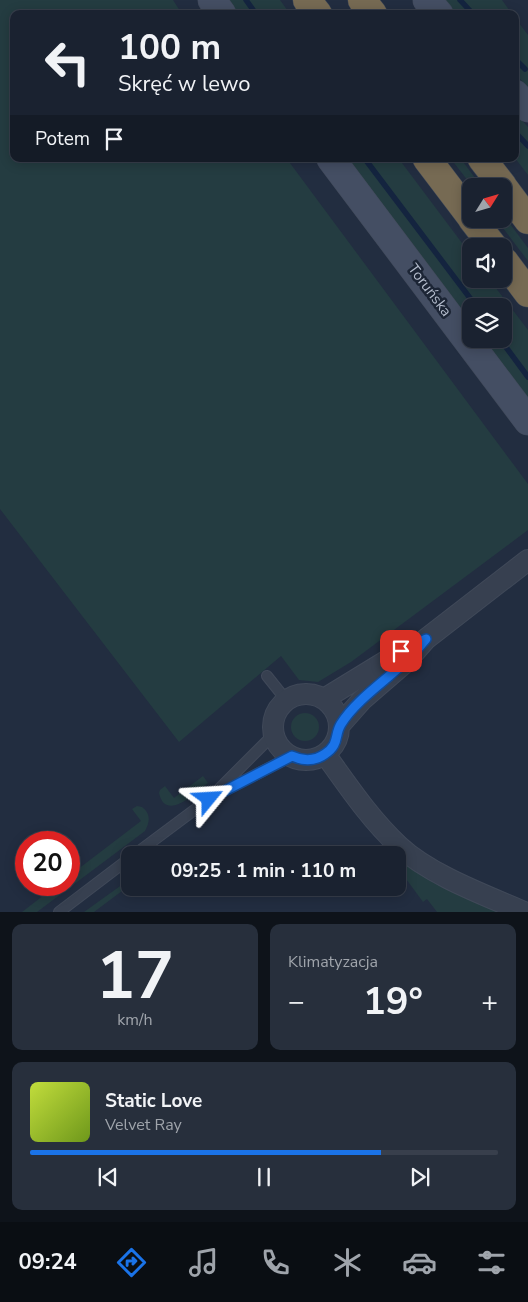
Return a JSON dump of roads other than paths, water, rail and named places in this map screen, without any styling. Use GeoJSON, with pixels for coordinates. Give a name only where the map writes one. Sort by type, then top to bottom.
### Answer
{"type":"FeatureCollection","features":[{"type":"Feature","properties":{"kind":"highway"},"geometry":{"type":"LineString","coordinates":[[362,0],[370,10]]}},
{"type":"Feature","properties":{"kind":"highway"},"geometry":{"type":"LineString","coordinates":[[429,162],[462,205]]}},
{"type":"Feature","properties":{"kind":"highway"},"geometry":{"type":"LineString","coordinates":[[484,162],[496,178]]}},
{"type":"Feature","properties":{"kind":"highway"},"geometry":{"type":"LineString","coordinates":[[512,199],[528,220]]}},
{"type":"Feature","properties":{"kind":"highway"},"geometry":{"type":"LineString","coordinates":[[512,272],[528,293]]}},
{"type":"Feature","properties":{"kind":"main road"},"geometry":{"type":"LineString","coordinates":[[427,0],[436,10]]}},
{"type":"Feature","properties":{"kind":"main road"},"geometry":{"type":"LineString","coordinates":[[519,98],[528,108]]}},
{"type":"Feature","properties":{"kind":"main road","name":"Toruńska"},"geometry":{"type":"LineString","coordinates":[[334,162],[528,421]]}},
{"type":"Feature","properties":{"kind":"street"},"geometry":{"type":"LineString","coordinates":[[339,726],[362,700],[406,662],[426,639],[528,560]]}},
{"type":"Feature","properties":{"kind":"street"},"geometry":{"type":"LineString","coordinates":[[324,700],[401,651],[426,639]]}},
{"type":"Feature","properties":{"kind":"street"},"geometry":{"type":"LineString","coordinates":[[305,694],[315,695],[324,700],[335,711],[339,726],[336,742],[325,754],[316,758],[306,760],[292,756],[280,747],[274,734],[274,723],[277,713],[287,701],[296,696],[305,694]]}},
{"type":"Feature","properties":{"kind":"street"},"geometry":{"type":"LineString","coordinates":[[325,754],[373,819],[400,848],[430,868],[462,885],[524,912]]}},
{"type":"Feature","properties":{"kind":"lane"},"geometry":{"type":"LineString","coordinates":[[267,676],[287,701]]}},
{"type":"Feature","properties":{"kind":"lane"},"geometry":{"type":"LineString","coordinates":[[146,846],[209,799],[274,734]]}},
{"type":"Feature","properties":{"kind":"lane"},"geometry":{"type":"LineString","coordinates":[[209,799],[292,756]]}},
{"type":"Feature","properties":{"kind":"lane"},"geometry":{"type":"LineString","coordinates":[[58,912],[121,865]]}},
{"type":"Feature","properties":{"kind":"waterway"},"geometry":{"type":"LineString","coordinates":[[246,0],[253,10]]}},
{"type":"Feature","properties":{"kind":"waterway"},"geometry":{"type":"LineString","coordinates":[[460,0],[469,10]]}},
{"type":"Feature","properties":{"kind":"waterway"},"geometry":{"type":"LineString","coordinates":[[519,63],[525,69]]}},
{"type":"Feature","properties":{"kind":"waterway"},"geometry":{"type":"LineString","coordinates":[[519,136],[528,146]]}},
{"type":"Feature","properties":{"kind":"waterway"},"geometry":{"type":"LineString","coordinates":[[367,162],[470,298]]}},
{"type":"Feature","properties":{"kind":"waterway"},"geometry":{"type":"LineString","coordinates":[[507,348],[528,377]]}}]}
